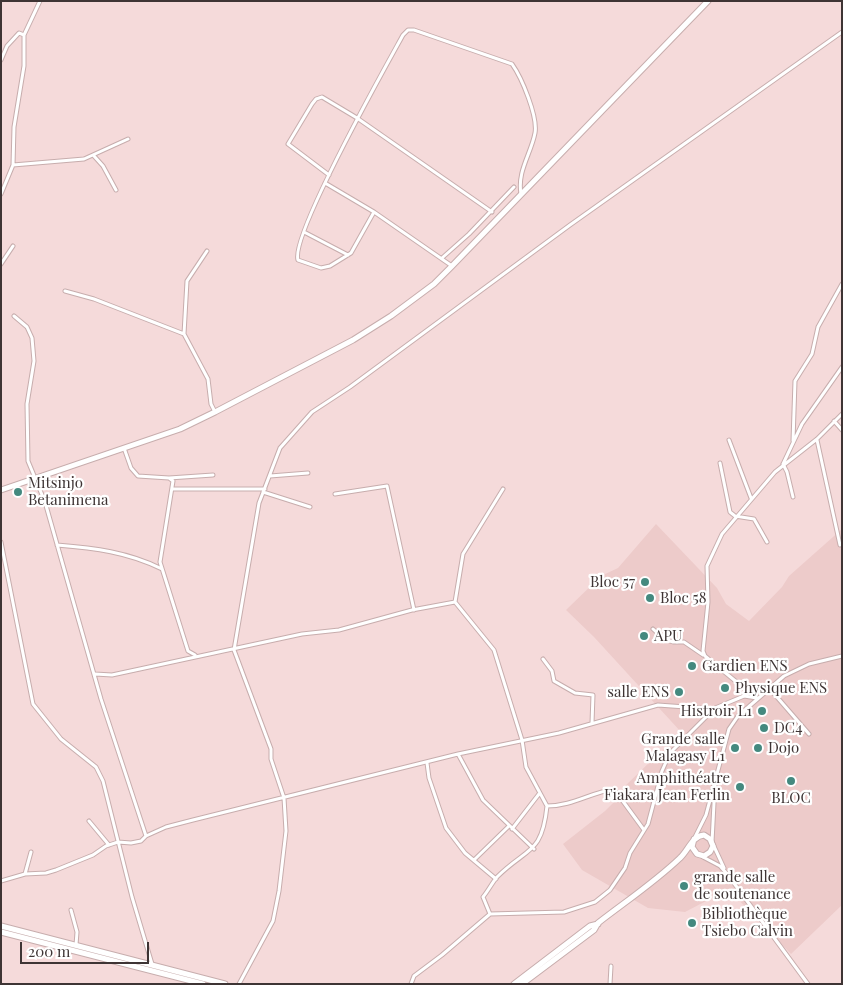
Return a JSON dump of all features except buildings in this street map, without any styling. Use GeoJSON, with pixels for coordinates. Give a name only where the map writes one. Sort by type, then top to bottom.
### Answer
{"type":"FeatureCollection","features":[{"type":"Feature","properties":{"kind":"street"},"geometry":{"type":"LineString","coordinates":[[1,194],[13,165],[14,127],[24,66],[24,35],[40,1]]}},
{"type":"Feature","properties":{"kind":"street"},"geometry":{"type":"LineString","coordinates":[[1,490],[180,429],[376,326],[434,284],[708,1]]}},
{"type":"Feature","properties":{"kind":"street"},"geometry":{"type":"LineString","coordinates":[[374,212],[348,255],[330,266],[321,268],[298,260],[298,247],[325,183],[357,118],[402,35],[408,30],[414,30],[509,61],[521,76],[535,124],[534,138],[523,163],[521,194]]}},
{"type":"Feature","properties":{"kind":"street"},"geometry":{"type":"LineString","coordinates":[[239,984],[274,921],[286,831],[284,798],[271,759],[271,749],[234,650],[256,520],[264,490],[280,448],[312,412],[350,387],[570,225],[842,32]]}},
{"type":"Feature","properties":{"kind":"street"},"geometry":{"type":"LineString","coordinates":[[1,60],[13,37],[19,33],[24,35]]}},
{"type":"Feature","properties":{"kind":"street"},"geometry":{"type":"LineString","coordinates":[[329,175],[288,144],[316,99],[322,97],[331,100],[492,212]]}},
{"type":"Feature","properties":{"kind":"street"},"geometry":{"type":"LineString","coordinates":[[13,165],[84,159],[128,140]]}},
{"type":"Feature","properties":{"kind":"street"},"geometry":{"type":"LineString","coordinates":[[94,156],[103,166],[116,190]]}},
{"type":"Feature","properties":{"kind":"street"},"geometry":{"type":"LineString","coordinates":[[325,183],[374,212],[452,266]]}},
{"type":"Feature","properties":{"kind":"street"},"geometry":{"type":"LineString","coordinates":[[442,258],[492,212],[514,187]]}},
{"type":"Feature","properties":{"kind":"street"},"geometry":{"type":"LineString","coordinates":[[304,232],[348,255]]}},
{"type":"Feature","properties":{"kind":"street"},"geometry":{"type":"LineString","coordinates":[[1,264],[13,246]]}},
{"type":"Feature","properties":{"kind":"street"},"geometry":{"type":"LineString","coordinates":[[208,251],[187,282],[184,334],[208,380],[211,404],[215,412]]}},
{"type":"Feature","properties":{"kind":"street"},"geometry":{"type":"LineString","coordinates":[[793,441],[795,381],[812,354],[818,327],[842,284]]}},
{"type":"Feature","properties":{"kind":"street"},"geometry":{"type":"LineString","coordinates":[[65,291],[94,299],[184,334]]}},
{"type":"Feature","properties":{"kind":"street"},"geometry":{"type":"LineString","coordinates":[[14,316],[27,327],[32,338],[34,361],[27,404],[28,461],[57,545],[94,673],[146,836]]}},
{"type":"Feature","properties":{"kind":"street"},"geometry":{"type":"LineString","coordinates":[[783,464],[793,441],[817,400],[842,367]]}},
{"type":"Feature","properties":{"kind":"street"},"geometry":{"type":"LineString","coordinates":[[705,656],[703,651],[708,602],[707,566],[722,534],[751,498],[783,464],[817,439],[842,414]]}},
{"type":"Feature","properties":{"kind":"street"},"geometry":{"type":"LineString","coordinates":[[834,421],[842,430]]}},
{"type":"Feature","properties":{"kind":"street"},"geometry":{"type":"LineString","coordinates":[[817,439],[840,545]]}},
{"type":"Feature","properties":{"kind":"street"},"geometry":{"type":"LineString","coordinates":[[729,440],[751,498]]}},
{"type":"Feature","properties":{"kind":"street"},"geometry":{"type":"LineString","coordinates":[[124,448],[132,468],[138,476],[168,478],[213,475]]}},
{"type":"Feature","properties":{"kind":"street"},"geometry":{"type":"LineString","coordinates":[[720,463],[730,512],[736,516],[754,519],[767,542]]}},
{"type":"Feature","properties":{"kind":"street"},"geometry":{"type":"LineString","coordinates":[[783,464],[787,472],[793,497]]}},
{"type":"Feature","properties":{"kind":"street"},"geometry":{"type":"LineString","coordinates":[[270,476],[308,473]]}},
{"type":"Feature","properties":{"kind":"street"},"geometry":{"type":"LineString","coordinates":[[168,478],[173,481],[160,562],[188,651],[196,656]]}},
{"type":"Feature","properties":{"kind":"street"},"geometry":{"type":"LineString","coordinates":[[335,494],[387,486],[414,610]]}},
{"type":"Feature","properties":{"kind":"street"},"geometry":{"type":"LineString","coordinates":[[172,489],[264,490],[310,507]]}},
{"type":"Feature","properties":{"kind":"street"},"geometry":{"type":"LineString","coordinates":[[490,914],[483,897],[496,879],[534,849],[541,836],[547,806],[526,767],[522,740],[494,650],[455,602],[463,554],[503,490]]}},
{"type":"Feature","properties":{"kind":"street"},"geometry":{"type":"LineString","coordinates":[[1,542],[33,704],[60,739],[96,767],[109,797],[132,897],[152,964]]}},
{"type":"Feature","properties":{"kind":"street"},"geometry":{"type":"LineString","coordinates":[[57,545],[99,549],[131,556],[162,569]]}},
{"type":"Feature","properties":{"kind":"street"},"geometry":{"type":"LineString","coordinates":[[94,673],[112,675],[302,634],[340,630],[414,610],[455,602]]}},
{"type":"Feature","properties":{"kind":"street"},"geometry":{"type":"LineString","coordinates":[[653,629],[673,642],[684,642],[705,656],[757,698]]}},
{"type":"Feature","properties":{"kind":"street"},"geometry":{"type":"LineString","coordinates":[[514,984],[590,926],[598,923],[681,857],[694,839],[706,815],[729,729],[738,716],[784,676],[809,664],[842,656]]}},
{"type":"Feature","properties":{"kind":"street"},"geometry":{"type":"LineString","coordinates":[[544,659],[552,671],[554,681],[575,693],[593,695],[592,723]]}},
{"type":"Feature","properties":{"kind":"street"},"geometry":{"type":"LineString","coordinates":[[770,689],[809,734]]}},
{"type":"Feature","properties":{"kind":"street"},"geometry":{"type":"LineString","coordinates":[[411,984],[414,976],[442,956],[490,914],[564,912],[595,902],[610,890],[620,876],[630,853],[648,824],[662,771],[670,753],[714,709],[744,696],[757,698]]}},
{"type":"Feature","properties":{"kind":"street"},"geometry":{"type":"LineString","coordinates":[[1,881],[25,874],[46,873],[56,870],[92,855],[109,845],[118,842],[131,843],[141,841],[146,836],[184,822],[458,754],[559,733],[658,705],[714,709]]}},
{"type":"Feature","properties":{"kind":"street"},"geometry":{"type":"LineString","coordinates":[[458,754],[483,800],[534,849]]}},
{"type":"Feature","properties":{"kind":"street"},"geometry":{"type":"LineString","coordinates":[[427,763],[429,778],[446,828],[474,860],[496,879]]}},
{"type":"Feature","properties":{"kind":"street"},"geometry":{"type":"LineString","coordinates":[[681,857],[700,856],[710,852],[716,779]]}},
{"type":"Feature","properties":{"kind":"street"},"geometry":{"type":"LineString","coordinates":[[547,806],[564,805],[599,792],[614,790],[644,830]]}},
{"type":"Feature","properties":{"kind":"street"},"geometry":{"type":"LineString","coordinates":[[474,860],[511,827],[539,794]]}},
{"type":"Feature","properties":{"kind":"street"},"geometry":{"type":"LineString","coordinates":[[89,821],[109,845]]}},
{"type":"Feature","properties":{"kind":"street"},"geometry":{"type":"LineString","coordinates":[[694,839],[704,835],[712,842],[728,875]]}},
{"type":"Feature","properties":{"kind":"street"},"geometry":{"type":"LineString","coordinates":[[694,839],[694,851],[700,856],[716,863],[728,875],[806,983]]}},
{"type":"Feature","properties":{"kind":"street"},"geometry":{"type":"LineString","coordinates":[[25,874],[30,852]]}},
{"type":"Feature","properties":{"kind":"street"},"geometry":{"type":"LineString","coordinates":[[71,910],[77,932],[76,945]]}},
{"type":"Feature","properties":{"kind":"street"},"geometry":{"type":"LineString","coordinates":[[522,984],[594,930],[598,923]]}},
{"type":"Feature","properties":{"kind":"street"},"geometry":{"type":"LineString","coordinates":[[1,926],[225,984]]}},
{"type":"Feature","properties":{"kind":"street"},"geometry":{"type":"LineString","coordinates":[[1,932],[203,984]]}},
{"type":"Feature","properties":{"kind":"street"},"geometry":{"type":"LineString","coordinates":[[610,984],[611,966]]}},
{"type":"Feature","properties":{"kind":"shaded area"},"geometry":{"type":"Polygon","coordinates":[[[656,524],[717,588],[726,604],[749,621],[782,587],[789,576],[842,529],[842,905],[791,954],[732,893],[710,899],[685,912],[648,908],[582,870],[563,844],[605,811],[617,799],[625,786],[681,732],[594,637],[566,610],[601,576],[618,568],[656,524]]]}},
{"type":"Feature","properties":{"kind":"place","name":"Mitsinjo Betanimena"},"geometry":{"type":"Point","coordinates":[18,492]}},
{"type":"Feature","properties":{"kind":"place","name":"Bloc 57"},"geometry":{"type":"Point","coordinates":[645,582]}},
{"type":"Feature","properties":{"kind":"place","name":"Bloc 58"},"geometry":{"type":"Point","coordinates":[650,598]}},
{"type":"Feature","properties":{"kind":"place","name":"APU"},"geometry":{"type":"Point","coordinates":[644,636]}},
{"type":"Feature","properties":{"kind":"place","name":"Gardien ENS"},"geometry":{"type":"Point","coordinates":[692,666]}},
{"type":"Feature","properties":{"kind":"place","name":"Physique ENS"},"geometry":{"type":"Point","coordinates":[725,688]}},
{"type":"Feature","properties":{"kind":"place","name":"salle ENS"},"geometry":{"type":"Point","coordinates":[679,692]}},
{"type":"Feature","properties":{"kind":"place","name":"Histroir L1"},"geometry":{"type":"Point","coordinates":[762,711]}},
{"type":"Feature","properties":{"kind":"place","name":"DC4"},"geometry":{"type":"Point","coordinates":[764,728]}},
{"type":"Feature","properties":{"kind":"place","name":"Grande salle Malagasy L1"},"geometry":{"type":"Point","coordinates":[735,748]}},
{"type":"Feature","properties":{"kind":"place","name":"Dojo"},"geometry":{"type":"Point","coordinates":[758,748]}},
{"type":"Feature","properties":{"kind":"place","name":"BLOC"},"geometry":{"type":"Point","coordinates":[791,781]}},
{"type":"Feature","properties":{"kind":"place","name":"Amphithéatre Fiakara Jean Ferlin"},"geometry":{"type":"Point","coordinates":[740,787]}},
{"type":"Feature","properties":{"kind":"place","name":"grande salle de soutenance"},"geometry":{"type":"Point","coordinates":[684,886]}},
{"type":"Feature","properties":{"kind":"place","name":"Bibliothèque Tsiebo Calvin"},"geometry":{"type":"Point","coordinates":[692,923]}}]}
